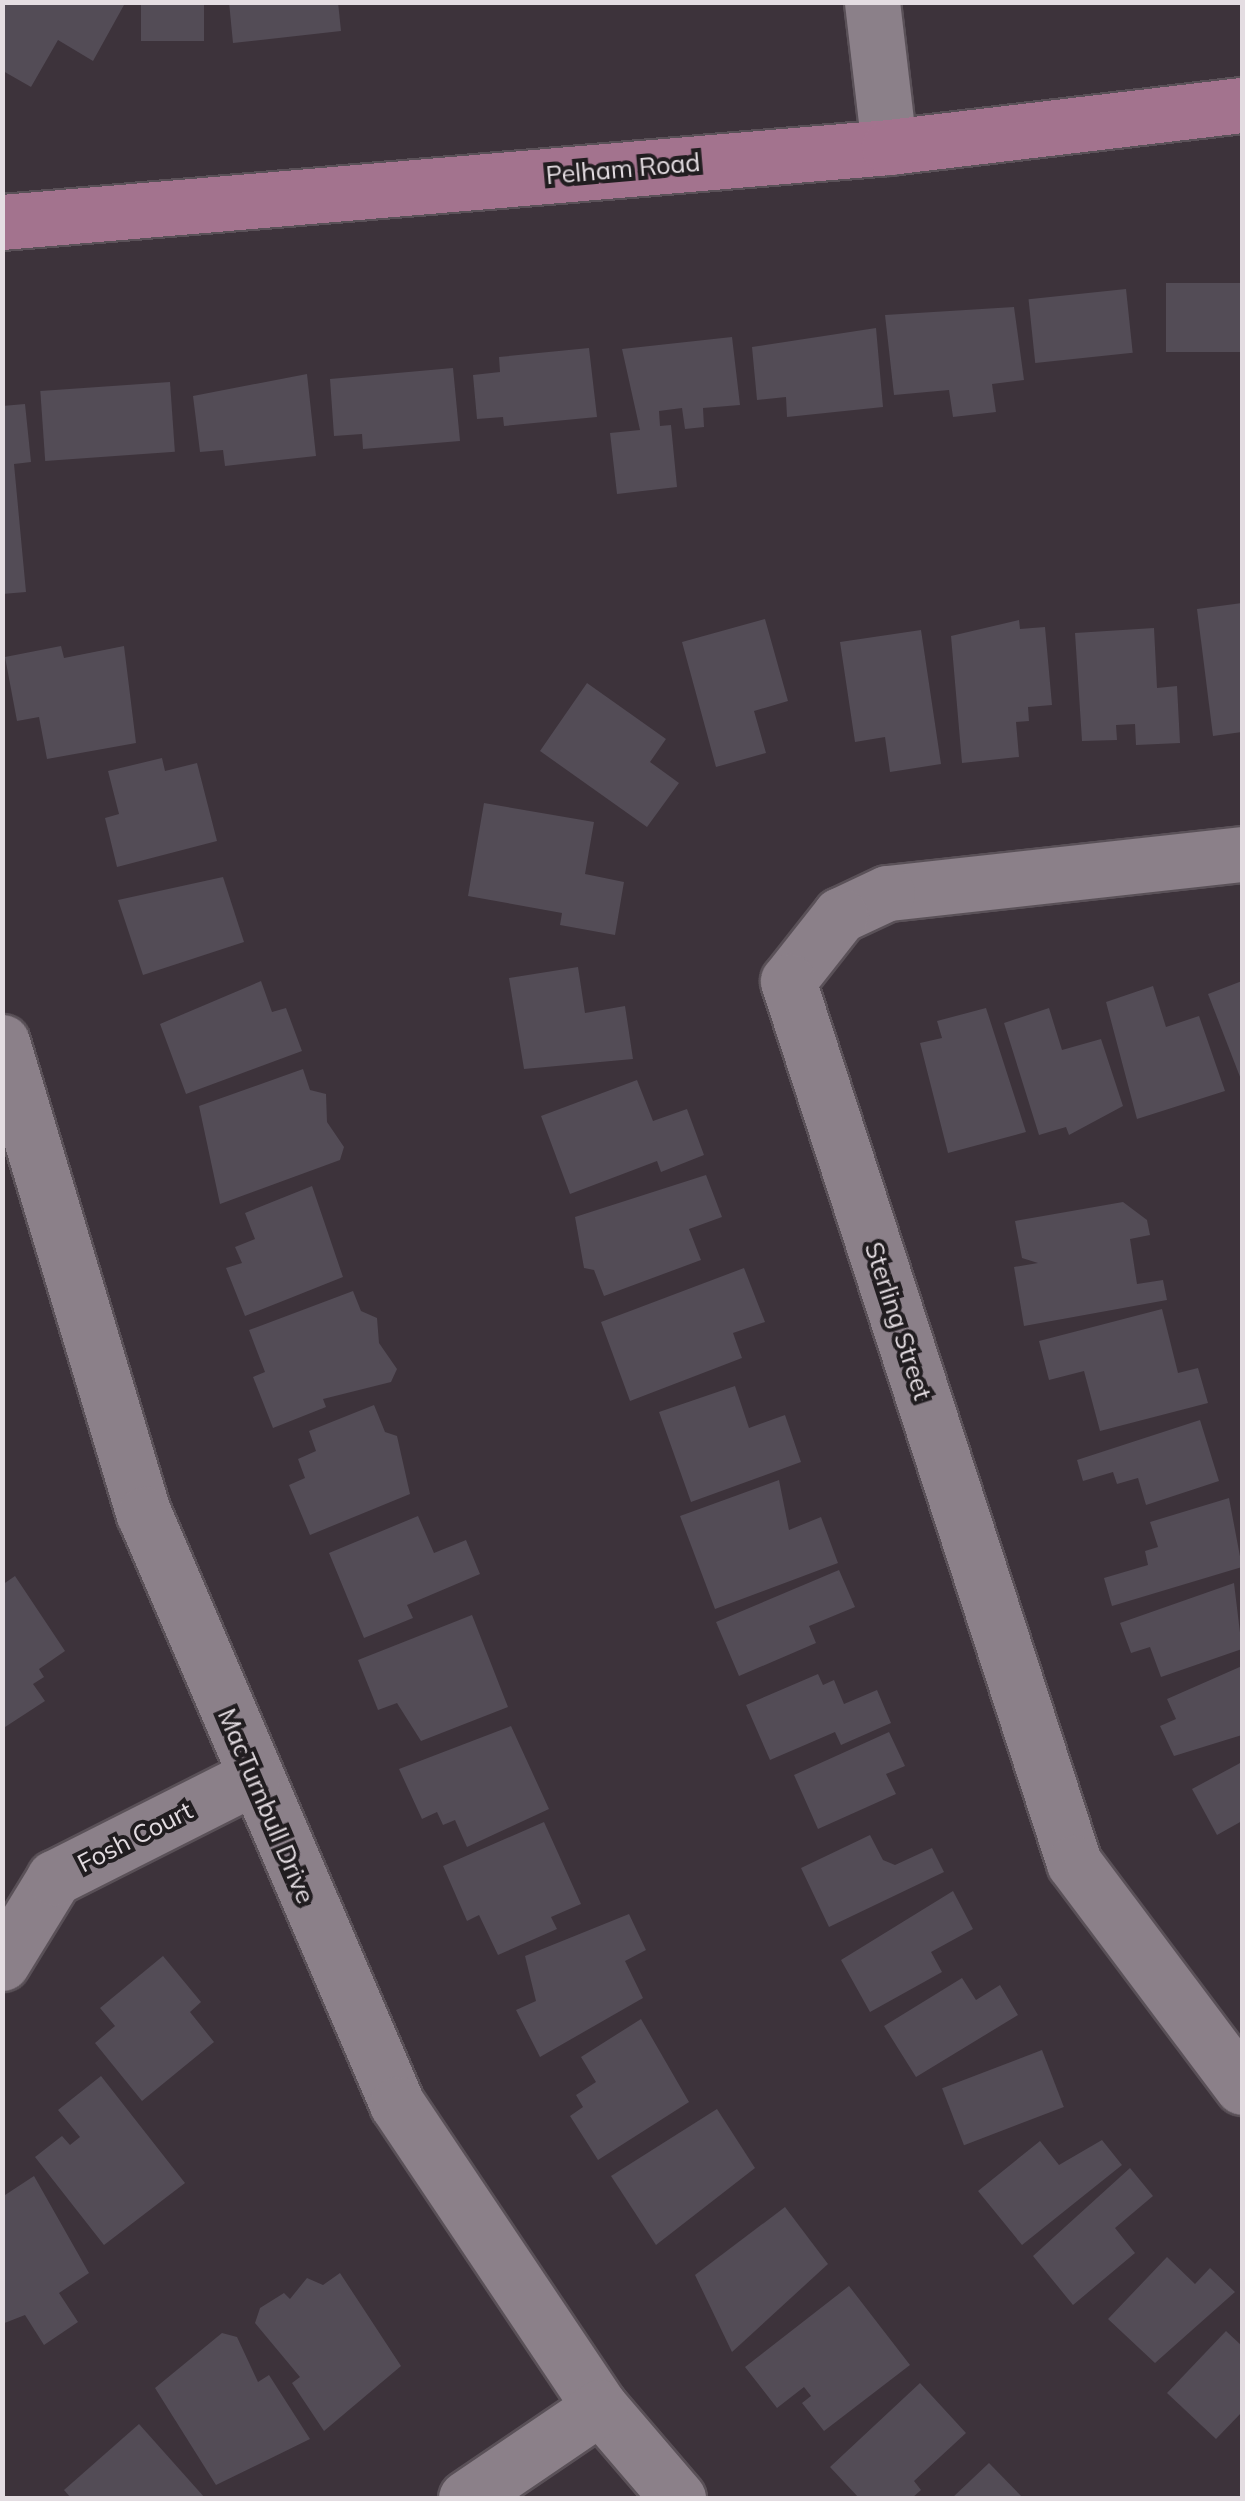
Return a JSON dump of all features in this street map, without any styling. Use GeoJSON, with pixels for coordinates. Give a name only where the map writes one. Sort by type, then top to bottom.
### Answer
{"type":"FeatureCollection","features":[{"type":"Feature","properties":{"kind":"main road","name":"Pelham Road"},"geometry":{"type":"LineString","coordinates":[[2,222],[889,147],[1242,105]]}},
{"type":"Feature","properties":{"kind":"street"},"geometry":{"type":"LineString","coordinates":[[872,2],[889,147]]}},
{"type":"Feature","properties":{"kind":"street","name":"Sterling Street"},"geometry":{"type":"LineString","coordinates":[[1242,854],[886,893],[840,915],[788,982],[1074,1863],[1242,2087]]}},
{"type":"Feature","properties":{"kind":"street","name":"MacTurnbull Drive"},"geometry":{"type":"LineString","coordinates":[[7,1064],[144,1514],[252,1778],[398,2104],[600,2407],[678,2498]]}},
{"type":"Feature","properties":{"kind":"street","name":"Fosh Court"},"geometry":{"type":"LineString","coordinates":[[2,1963],[54,1878],[252,1778]]}},
{"type":"Feature","properties":{"kind":"street"},"geometry":{"type":"LineString","coordinates":[[466,2498],[600,2407]]}},
{"type":"Feature","properties":{"kind":"building"},"geometry":{"type":"Polygon","coordinates":[[[3,2],[124,5],[93,61],[58,40],[31,87],[3,71],[3,2]]]}},
{"type":"Feature","properties":{"kind":"building"},"geometry":{"type":"Polygon","coordinates":[[[141,2],[204,2],[204,41],[141,41],[141,2]]]}},
{"type":"Feature","properties":{"kind":"building"},"geometry":{"type":"Polygon","coordinates":[[[229,2],[338,2],[341,31],[233,43],[229,2]]]}},
{"type":"Feature","properties":{"kind":"building"},"geometry":{"type":"Polygon","coordinates":[[[1166,283],[1242,283],[1242,352],[1166,352],[1166,283]]]}},
{"type":"Feature","properties":{"kind":"building"},"geometry":{"type":"Polygon","coordinates":[[[1126,289],[1133,353],[1035,363],[1029,299],[1126,289]]]}},
{"type":"Feature","properties":{"kind":"building"},"geometry":{"type":"Polygon","coordinates":[[[1014,307],[1024,380],[992,384],[996,412],[953,417],[949,390],[894,395],[885,315],[1014,307]]]}},
{"type":"Feature","properties":{"kind":"building"},"geometry":{"type":"Polygon","coordinates":[[[876,328],[883,407],[787,417],[786,397],[757,400],[752,347],[876,328]]]}},
{"type":"Feature","properties":{"kind":"building"},"geometry":{"type":"Polygon","coordinates":[[[732,337],[740,405],[703,408],[704,427],[685,429],[682,408],[659,411],[660,426],[671,425],[677,487],[617,494],[610,433],[640,430],[622,349],[732,337]]]}},
{"type":"Feature","properties":{"kind":"building"},"geometry":{"type":"Polygon","coordinates":[[[589,348],[597,417],[504,426],[503,417],[477,419],[473,375],[500,372],[499,357],[589,348]]]}},
{"type":"Feature","properties":{"kind":"building"},"geometry":{"type":"Polygon","coordinates":[[[453,368],[460,441],[363,449],[362,434],[334,436],[330,379],[453,368]]]}},
{"type":"Feature","properties":{"kind":"building"},"geometry":{"type":"Polygon","coordinates":[[[307,374],[316,456],[225,466],[223,450],[200,452],[193,396],[307,374]]]}},
{"type":"Feature","properties":{"kind":"building"},"geometry":{"type":"Polygon","coordinates":[[[170,382],[175,452],[45,461],[40,391],[170,382]]]}},
{"type":"Feature","properties":{"kind":"building"},"geometry":{"type":"Polygon","coordinates":[[[25,404],[31,462],[14,464],[26,592],[2,594],[2,406],[25,404]]]}},
{"type":"Feature","properties":{"kind":"building"},"geometry":{"type":"Polygon","coordinates":[[[1242,603],[1242,732],[1213,736],[1197,609],[1242,603]]]}},
{"type":"Feature","properties":{"kind":"building"},"geometry":{"type":"Polygon","coordinates":[[[765,619],[788,701],[754,711],[766,753],[716,767],[682,642],[765,619]]]}},
{"type":"Feature","properties":{"kind":"building"},"geometry":{"type":"Polygon","coordinates":[[[1019,620],[1020,629],[1045,627],[1052,705],[1028,707],[1029,721],[1016,722],[1019,757],[962,763],[951,636],[1019,620]]]}},
{"type":"Feature","properties":{"kind":"building"},"geometry":{"type":"Polygon","coordinates":[[[1154,628],[1157,688],[1177,686],[1180,743],[1136,745],[1135,724],[1116,725],[1117,740],[1082,741],[1075,633],[1154,628]]]}},
{"type":"Feature","properties":{"kind":"building"},"geometry":{"type":"Polygon","coordinates":[[[921,630],[941,764],[890,772],[885,737],[855,742],[840,642],[921,630]]]}},
{"type":"Feature","properties":{"kind":"building"},"geometry":{"type":"Polygon","coordinates":[[[61,646],[64,658],[124,646],[136,743],[47,759],[39,717],[17,721],[5,657],[61,646]]]}},
{"type":"Feature","properties":{"kind":"building"},"geometry":{"type":"Polygon","coordinates":[[[587,683],[666,739],[650,762],[679,783],[647,827],[540,751],[587,683]]]}},
{"type":"Feature","properties":{"kind":"building"},"geometry":{"type":"Polygon","coordinates":[[[162,758],[165,771],[197,763],[217,841],[117,867],[105,818],[119,814],[108,771],[162,758]]]}},
{"type":"Feature","properties":{"kind":"building"},"geometry":{"type":"Polygon","coordinates":[[[484,803],[594,822],[585,874],[624,882],[615,935],[560,925],[562,913],[468,896],[484,803]]]}},
{"type":"Feature","properties":{"kind":"building"},"geometry":{"type":"Polygon","coordinates":[[[223,877],[244,942],[143,975],[118,900],[223,877]]]}},
{"type":"Feature","properties":{"kind":"building"},"geometry":{"type":"Polygon","coordinates":[[[578,967],[585,1013],[625,1006],[633,1059],[524,1069],[509,978],[578,967]]]}},
{"type":"Feature","properties":{"kind":"building"},"geometry":{"type":"Polygon","coordinates":[[[261,981],[272,1012],[286,1008],[302,1051],[186,1094],[160,1024],[261,981]]]}},
{"type":"Feature","properties":{"kind":"building"},"geometry":{"type":"Polygon","coordinates":[[[1242,981],[1242,1082],[1208,994],[1242,981]]]}},
{"type":"Feature","properties":{"kind":"building"},"geometry":{"type":"Polygon","coordinates":[[[1153,986],[1166,1027],[1199,1016],[1225,1091],[1137,1119],[1106,1002],[1153,986]]]}},
{"type":"Feature","properties":{"kind":"building"},"geometry":{"type":"Polygon","coordinates":[[[986,1008],[1026,1132],[948,1153],[920,1043],[942,1038],[937,1021],[986,1008]]]}},
{"type":"Feature","properties":{"kind":"building"},"geometry":{"type":"Polygon","coordinates":[[[1049,1008],[1062,1050],[1101,1039],[1123,1106],[1069,1135],[1066,1127],[1039,1135],[1004,1023],[1049,1008]]]}},
{"type":"Feature","properties":{"kind":"building"},"geometry":{"type":"Polygon","coordinates":[[[303,1069],[310,1090],[326,1094],[327,1122],[344,1147],[340,1160],[220,1204],[199,1106],[303,1069]]]}},
{"type":"Feature","properties":{"kind":"building"},"geometry":{"type":"Polygon","coordinates":[[[637,1080],[653,1121],[687,1109],[704,1155],[661,1172],[657,1161],[570,1194],[541,1116],[637,1080]]]}},
{"type":"Feature","properties":{"kind":"building"},"geometry":{"type":"Polygon","coordinates":[[[706,1175],[722,1217],[689,1229],[701,1260],[604,1296],[594,1270],[584,1268],[575,1217],[706,1175]]]}},
{"type":"Feature","properties":{"kind":"building"},"geometry":{"type":"Polygon","coordinates":[[[312,1186],[343,1277],[245,1316],[226,1268],[242,1263],[235,1247],[255,1239],[245,1213],[312,1186]]]}},
{"type":"Feature","properties":{"kind":"building"},"geometry":{"type":"Polygon","coordinates":[[[1123,1202],[1147,1220],[1150,1235],[1130,1239],[1137,1284],[1163,1280],[1167,1300],[1024,1326],[1014,1267],[1038,1263],[1022,1258],[1015,1221],[1123,1202]]]}},
{"type":"Feature","properties":{"kind":"building"},"geometry":{"type":"Polygon","coordinates":[[[744,1268],[765,1322],[733,1333],[742,1358],[630,1401],[601,1322],[744,1268]]]}},
{"type":"Feature","properties":{"kind":"building"},"geometry":{"type":"Polygon","coordinates":[[[353,1291],[361,1311],[377,1318],[379,1343],[397,1369],[391,1382],[323,1399],[326,1407],[273,1428],[253,1377],[265,1372],[249,1330],[353,1291]]]}},
{"type":"Feature","properties":{"kind":"building"},"geometry":{"type":"Polygon","coordinates":[[[1162,1309],[1178,1373],[1198,1368],[1208,1403],[1100,1431],[1084,1371],[1049,1380],[1039,1341],[1162,1309]]]}},
{"type":"Feature","properties":{"kind":"building"},"geometry":{"type":"Polygon","coordinates":[[[735,1386],[749,1428],[785,1415],[801,1462],[691,1502],[659,1412],[735,1386]]]}},
{"type":"Feature","properties":{"kind":"building"},"geometry":{"type":"Polygon","coordinates":[[[374,1405],[385,1432],[397,1436],[410,1494],[310,1535],[289,1485],[305,1478],[298,1459],[316,1451],[309,1431],[374,1405]]]}},
{"type":"Feature","properties":{"kind":"building"},"geometry":{"type":"Polygon","coordinates":[[[1200,1420],[1219,1481],[1146,1505],[1138,1478],[1117,1484],[1113,1472],[1083,1481],[1077,1460],[1200,1420]]]}},
{"type":"Feature","properties":{"kind":"building"},"geometry":{"type":"Polygon","coordinates":[[[779,1480],[789,1530],[821,1517],[838,1563],[715,1609],[680,1516],[779,1480]]]}},
{"type":"Feature","properties":{"kind":"building"},"geometry":{"type":"Polygon","coordinates":[[[1229,1498],[1242,1567],[1112,1606],[1104,1578],[1148,1565],[1145,1551],[1158,1547],[1150,1522],[1229,1498]]]}},
{"type":"Feature","properties":{"kind":"building"},"geometry":{"type":"Polygon","coordinates":[[[418,1516],[434,1553],[466,1540],[480,1574],[407,1605],[413,1618],[364,1638],[329,1553],[418,1516]]]}},
{"type":"Feature","properties":{"kind":"building"},"geometry":{"type":"Polygon","coordinates":[[[839,1570],[855,1607],[809,1626],[816,1643],[739,1676],[716,1622],[839,1570]]]}},
{"type":"Feature","properties":{"kind":"building"},"geometry":{"type":"Polygon","coordinates":[[[15,1576],[65,1651],[39,1669],[44,1677],[33,1684],[45,1701],[2,1729],[2,1585],[15,1576]]]}},
{"type":"Feature","properties":{"kind":"building"},"geometry":{"type":"Polygon","coordinates":[[[1234,1583],[1242,1649],[1161,1677],[1150,1647],[1131,1653],[1120,1623],[1234,1583]]]}},
{"type":"Feature","properties":{"kind":"building"},"geometry":{"type":"Polygon","coordinates":[[[472,1615],[508,1707],[421,1741],[397,1703],[378,1710],[358,1660],[472,1615]]]}},
{"type":"Feature","properties":{"kind":"building"},"geometry":{"type":"Polygon","coordinates":[[[1242,1666],[1242,1735],[1174,1756],[1160,1726],[1176,1719],[1167,1699],[1242,1666]]]}},
{"type":"Feature","properties":{"kind":"building"},"geometry":{"type":"Polygon","coordinates":[[[818,1674],[823,1685],[834,1680],[844,1704],[877,1690],[891,1723],[841,1745],[835,1732],[770,1760],[746,1705],[818,1674]]]}},
{"type":"Feature","properties":{"kind":"building"},"geometry":{"type":"Polygon","coordinates":[[[511,1726],[549,1809],[467,1847],[455,1820],[443,1825],[437,1812],[422,1819],[399,1769],[511,1726]]]}},
{"type":"Feature","properties":{"kind":"building"},"geometry":{"type":"Polygon","coordinates":[[[889,1732],[905,1766],[886,1774],[896,1794],[818,1829],[794,1775],[889,1732]]]}},
{"type":"Feature","properties":{"kind":"building"},"geometry":{"type":"Polygon","coordinates":[[[1242,1762],[1242,1821],[1217,1835],[1192,1789],[1242,1762]]]}},
{"type":"Feature","properties":{"kind":"building"},"geometry":{"type":"Polygon","coordinates":[[[544,1822],[581,1904],[551,1917],[557,1929],[498,1955],[479,1915],[467,1921],[443,1866],[544,1822]]]}},
{"type":"Feature","properties":{"kind":"building"},"geometry":{"type":"Polygon","coordinates":[[[870,1835],[883,1860],[895,1865],[932,1848],[944,1872],[829,1927],[801,1868],[870,1835]]]}},
{"type":"Feature","properties":{"kind":"building"},"geometry":{"type":"Polygon","coordinates":[[[953,1891],[973,1929],[931,1952],[942,1972],[870,2012],[841,1960],[953,1891]]]}},
{"type":"Feature","properties":{"kind":"building"},"geometry":{"type":"Polygon","coordinates":[[[629,1914],[646,1950],[625,1961],[643,1998],[540,2057],[516,2010],[536,2001],[525,1956],[629,1914]]]}},
{"type":"Feature","properties":{"kind":"building"},"geometry":{"type":"Polygon","coordinates":[[[163,1956],[201,2002],[190,2012],[214,2042],[142,2101],[95,2043],[115,2026],[100,2008],[163,1956]]]}},
{"type":"Feature","properties":{"kind":"building"},"geometry":{"type":"Polygon","coordinates":[[[962,1978],[976,2000],[1000,1985],[1018,2015],[916,2077],[884,2026],[962,1978]]]}},
{"type":"Feature","properties":{"kind":"building"},"geometry":{"type":"Polygon","coordinates":[[[641,2019],[689,2102],[598,2160],[570,2116],[583,2107],[576,2095],[596,2082],[581,2057],[641,2019]]]}},
{"type":"Feature","properties":{"kind":"building"},"geometry":{"type":"Polygon","coordinates":[[[1042,2050],[1064,2107],[964,2145],[942,2088],[1042,2050]]]}},
{"type":"Feature","properties":{"kind":"building"},"geometry":{"type":"Polygon","coordinates":[[[101,2076],[185,2183],[104,2245],[35,2157],[62,2136],[70,2145],[80,2137],[58,2110],[101,2076]]]}},
{"type":"Feature","properties":{"kind":"building"},"geometry":{"type":"Polygon","coordinates":[[[717,2109],[755,2168],[656,2245],[611,2176],[717,2109]]]}},
{"type":"Feature","properties":{"kind":"building"},"geometry":{"type":"Polygon","coordinates":[[[1102,2140],[1122,2165],[1022,2245],[978,2191],[1040,2141],[1059,2165],[1102,2140]]]}},
{"type":"Feature","properties":{"kind":"building"},"geometry":{"type":"Polygon","coordinates":[[[1130,2168],[1153,2196],[1115,2228],[1135,2253],[1073,2305],[1033,2256],[1130,2168]]]}},
{"type":"Feature","properties":{"kind":"building"},"geometry":{"type":"Polygon","coordinates":[[[34,2176],[89,2273],[59,2293],[78,2322],[44,2345],[25,2315],[2,2324],[2,2197],[34,2176]]]}},
{"type":"Feature","properties":{"kind":"building"},"geometry":{"type":"Polygon","coordinates":[[[785,2207],[828,2264],[732,2352],[695,2275],[785,2207]]]}},
{"type":"Feature","properties":{"kind":"building"},"geometry":{"type":"Polygon","coordinates":[[[1167,2257],[1195,2284],[1210,2268],[1235,2292],[1155,2363],[1108,2319],[1167,2257]]]}},
{"type":"Feature","properties":{"kind":"building"},"geometry":{"type":"Polygon","coordinates":[[[340,2273],[401,2366],[324,2431],[292,2383],[300,2377],[255,2323],[260,2308],[284,2293],[290,2299],[307,2278],[323,2285],[340,2273]]]}},
{"type":"Feature","properties":{"kind":"building"},"geometry":{"type":"Polygon","coordinates":[[[849,2286],[910,2365],[824,2431],[802,2403],[811,2396],[804,2387],[777,2408],[745,2367],[849,2286]]]}},
{"type":"Feature","properties":{"kind":"building"},"geometry":{"type":"Polygon","coordinates":[[[1226,2331],[1242,2346],[1242,2412],[1216,2439],[1167,2393],[1226,2331]]]}},
{"type":"Feature","properties":{"kind":"building"},"geometry":{"type":"Polygon","coordinates":[[[222,2333],[237,2337],[258,2382],[269,2375],[310,2439],[216,2485],[155,2388],[222,2333]]]}},
{"type":"Feature","properties":{"kind":"building"},"geometry":{"type":"Polygon","coordinates":[[[920,2383],[966,2433],[914,2481],[921,2490],[912,2498],[859,2498],[830,2467],[920,2383]]]}},
{"type":"Feature","properties":{"kind":"building"},"geometry":{"type":"Polygon","coordinates":[[[139,2424],[205,2498],[71,2498],[64,2490],[139,2424]]]}},
{"type":"Feature","properties":{"kind":"building"},"geometry":{"type":"Polygon","coordinates":[[[989,2463],[1023,2498],[952,2498],[989,2463]]]}}]}
